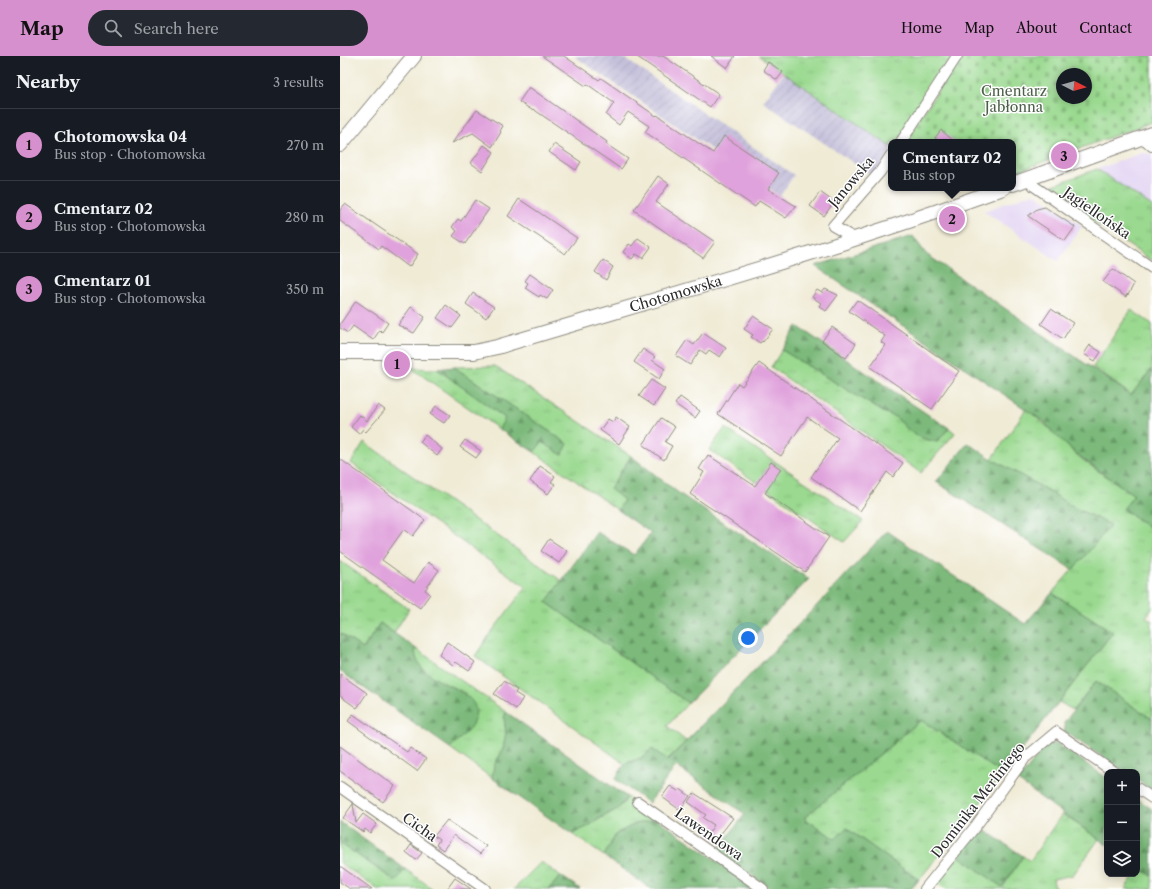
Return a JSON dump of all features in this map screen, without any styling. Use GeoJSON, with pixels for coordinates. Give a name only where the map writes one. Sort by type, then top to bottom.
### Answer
{"type":"FeatureCollection","features":[{"type":"Feature","properties":{"kind":"street"},"geometry":{"type":"LineString","coordinates":[[340,145],[414,56]]}},
{"type":"Feature","properties":{"kind":"street"},"geometry":{"type":"LineString","coordinates":[[903,139],[957,56]]}},
{"type":"Feature","properties":{"kind":"street"},"geometry":{"type":"LineString","coordinates":[[1016,183],[1149,139]]}},
{"type":"Feature","properties":{"kind":"street","name":"Janowska"},"geometry":{"type":"LineString","coordinates":[[854,238],[833,226],[880,172],[888,160]]}},
{"type":"Feature","properties":{"kind":"street","name":"Jagiellońska"},"geometry":{"type":"LineString","coordinates":[[1028,179],[1034,186],[1152,268]]}},
{"type":"Feature","properties":{"kind":"street","name":"Chotomowska"},"geometry":{"type":"LineString","coordinates":[[340,352],[474,352],[497,347],[931,215],[995,191]]}},
{"type":"Feature","properties":{"kind":"street","name":"Dominika Merliniego"},"geometry":{"type":"LineString","coordinates":[[926,889],[975,827],[1025,758],[1056,732],[1110,769]]}},
{"type":"Feature","properties":{"kind":"street","name":"Cicha"},"geometry":{"type":"LineString","coordinates":[[340,787],[485,889]]}},
{"type":"Feature","properties":{"kind":"street"},"geometry":{"type":"LineString","coordinates":[[1140,790],[1152,798]]}},
{"type":"Feature","properties":{"kind":"street","name":"Lawendowa"},"geometry":{"type":"LineString","coordinates":[[638,802],[763,889]]}},
{"type":"Feature","properties":{"kind":"shaded area"},"geometry":{"type":"Polygon","coordinates":[[[574,56],[621,56],[794,175],[780,196],[574,56]]]}},
{"type":"Feature","properties":{"kind":"shaded area"},"geometry":{"type":"Polygon","coordinates":[[[784,73],[888,145],[888,155],[873,176],[763,102],[784,73]]]}},
{"type":"Feature","properties":{"kind":"shaded area"},"geometry":{"type":"Polygon","coordinates":[[[1142,153],[1152,154],[1152,206],[1097,169],[1142,153]]]}},
{"type":"Feature","properties":{"kind":"shaded area"},"geometry":{"type":"Polygon","coordinates":[[[1034,193],[1082,226],[1058,261],[984,211],[1034,193]]]}},
{"type":"Feature","properties":{"kind":"green space"},"geometry":{"type":"Polygon","coordinates":[[[759,56],[953,56],[899,139],[888,139],[888,145],[759,56]]]}},
{"type":"Feature","properties":{"kind":"green space","name":"Cmentarz Jabłonna"},"geometry":{"type":"Polygon","coordinates":[[[961,56],[1152,56],[1152,122],[1016,172],[1016,139],[907,139],[961,56]]]}},
{"type":"Feature","properties":{"kind":"green space"},"geometry":{"type":"Polygon","coordinates":[[[1097,169],[1152,206],[1152,261],[1045,188],[1097,169]]]}},
{"type":"Feature","properties":{"kind":"green space"},"geometry":{"type":"Polygon","coordinates":[[[913,236],[926,254],[1131,395],[1152,369],[1152,529],[1123,509],[1134,495],[1075,452],[1043,421],[815,266],[913,236]]]}},
{"type":"Feature","properties":{"kind":"green space"},"geometry":{"type":"Polygon","coordinates":[[[1131,310],[1152,324],[1152,369],[1131,395],[1093,367],[1131,310]]]}},
{"type":"Feature","properties":{"kind":"green space"},"geometry":{"type":"Polygon","coordinates":[[[797,326],[949,428],[937,442],[920,437],[910,431],[894,416],[885,413],[782,350],[797,326]]]}},
{"type":"Feature","properties":{"kind":"green space"},"geometry":{"type":"Polygon","coordinates":[[[782,350],[885,413],[894,416],[910,431],[920,437],[937,442],[949,428],[955,433],[921,473],[771,367],[782,350]]]}},
{"type":"Feature","properties":{"kind":"green space"},"geometry":{"type":"Polygon","coordinates":[[[495,366],[631,456],[610,488],[624,500],[618,510],[534,452],[542,442],[568,444],[454,367],[495,366]]]}},
{"type":"Feature","properties":{"kind":"green space"},"geometry":{"type":"Polygon","coordinates":[[[454,367],[568,444],[562,455],[542,442],[534,452],[499,429],[505,418],[437,369],[454,367]]]}},
{"type":"Feature","properties":{"kind":"green space"},"geometry":{"type":"Polygon","coordinates":[[[411,368],[437,369],[506,418],[499,429],[411,368]]]}},
{"type":"Feature","properties":{"kind":"green space"},"geometry":{"type":"Polygon","coordinates":[[[1026,409],[1083,460],[1135,495],[1123,509],[1152,529],[1152,609],[1146,617],[1152,621],[1152,719],[1096,681],[1073,710],[1059,702],[1113,632],[1052,593],[1111,525],[1069,505],[1054,494],[992,459],[1026,409]]]}},
{"type":"Feature","properties":{"kind":"green space"},"geometry":{"type":"Polygon","coordinates":[[[725,428],[863,521],[844,542],[709,450],[725,428]]]}},
{"type":"Feature","properties":{"kind":"green space"},"geometry":{"type":"Polygon","coordinates":[[[364,442],[562,581],[546,602],[688,703],[667,726],[686,741],[667,760],[652,749],[643,757],[625,764],[475,656],[526,587],[351,463],[364,442]]]}},
{"type":"Feature","properties":{"kind":"green space"},"geometry":{"type":"Polygon","coordinates":[[[968,443],[992,459],[1054,494],[1069,505],[1111,525],[1073,570],[936,482],[968,443]]]}},
{"type":"Feature","properties":{"kind":"green space"},"geometry":{"type":"Polygon","coordinates":[[[631,456],[680,494],[809,579],[688,703],[546,602],[597,532],[634,555],[651,533],[618,510],[624,500],[610,489],[631,456]]]}},
{"type":"Feature","properties":{"kind":"green space"},"geometry":{"type":"Polygon","coordinates":[[[887,531],[1025,624],[1052,593],[1113,632],[1003,774],[921,720],[804,818],[835,839],[846,828],[919,880],[911,889],[771,889],[717,851],[745,814],[676,766],[649,803],[615,779],[625,764],[643,757],[652,749],[668,760],[887,531]]]}},
{"type":"Feature","properties":{"kind":"green space"},"geometry":{"type":"Polygon","coordinates":[[[340,561],[409,609],[394,633],[380,623],[363,649],[340,633],[340,561]]]}},
{"type":"Feature","properties":{"kind":"green space"},"geometry":{"type":"Polygon","coordinates":[[[380,623],[415,648],[418,661],[425,671],[470,699],[475,708],[474,720],[467,732],[450,748],[340,671],[340,633],[363,649],[380,623]]]}},
{"type":"Feature","properties":{"kind":"green space"},"geometry":{"type":"Polygon","coordinates":[[[415,648],[506,712],[504,718],[506,732],[503,750],[494,765],[492,778],[450,748],[470,727],[465,693],[441,682],[425,672],[416,658],[415,648]]]}},
{"type":"Feature","properties":{"kind":"green space"},"geometry":{"type":"Polygon","coordinates":[[[1096,681],[1152,719],[1152,790],[1140,782],[1140,769],[1120,769],[1065,732],[1064,723],[1096,681]]]}},
{"type":"Feature","properties":{"kind":"green space"},"geometry":{"type":"Polygon","coordinates":[[[506,712],[627,797],[618,809],[572,834],[492,778],[494,765],[503,750],[506,732],[504,718],[506,712]]]}},
{"type":"Feature","properties":{"kind":"green space"},"geometry":{"type":"Polygon","coordinates":[[[921,720],[1003,774],[919,880],[846,828],[835,839],[804,818],[921,720]]]}},
{"type":"Feature","properties":{"kind":"green space"},"geometry":{"type":"Polygon","coordinates":[[[1056,743],[1104,776],[1104,843],[1018,781],[1046,745],[1056,743]]]}},
{"type":"Feature","properties":{"kind":"green space"},"geometry":{"type":"Polygon","coordinates":[[[627,797],[657,819],[635,824],[616,834],[604,856],[572,834],[609,814],[624,803],[627,797]]]}},
{"type":"Feature","properties":{"kind":"green space"},"geometry":{"type":"Polygon","coordinates":[[[1140,801],[1152,809],[1152,876],[1140,868],[1140,801]]]}},
{"type":"Feature","properties":{"kind":"green space"},"geometry":{"type":"Polygon","coordinates":[[[1062,814],[1099,839],[1073,875],[1053,879],[1055,889],[946,889],[937,883],[959,856],[1003,887],[1023,856],[1030,861],[1062,814]]]}},
{"type":"Feature","properties":{"kind":"green space"},"geometry":{"type":"Polygon","coordinates":[[[657,819],[757,889],[651,889],[604,856],[616,834],[635,824],[657,819]]]}},
{"type":"Feature","properties":{"kind":"green space"},"geometry":{"type":"Polygon","coordinates":[[[340,822],[405,869],[396,881],[340,843],[340,822]]]}},
{"type":"Feature","properties":{"kind":"green space"},"geometry":{"type":"Polygon","coordinates":[[[981,828],[1023,856],[1002,887],[959,856],[981,828]]]}},
{"type":"Feature","properties":{"kind":"green space"},"geometry":{"type":"Polygon","coordinates":[[[340,843],[395,881],[405,869],[433,889],[377,889],[340,863],[340,843]]]}},
{"type":"Feature","properties":{"kind":"green space"},"geometry":{"type":"Polygon","coordinates":[[[541,862],[561,876],[549,889],[514,889],[541,862]]]}},
{"type":"Feature","properties":{"kind":"green space"},"geometry":{"type":"Polygon","coordinates":[[[1140,869],[1152,876],[1152,889],[1125,889],[1133,877],[1140,877],[1140,869]]]}},
{"type":"Feature","properties":{"kind":"green space"},"geometry":{"type":"Polygon","coordinates":[[[561,876],[580,889],[549,889],[561,876]]]}},
{"type":"Feature","properties":{"kind":"building"},"geometry":{"type":"Polygon","coordinates":[[[542,56],[564,56],[599,80],[601,78],[713,153],[724,136],[779,173],[768,189],[796,206],[786,218],[759,201],[755,207],[645,132],[649,126],[628,112],[619,125],[606,115],[614,103],[542,56]]]}},
{"type":"Feature","properties":{"kind":"building"},"geometry":{"type":"Polygon","coordinates":[[[636,56],[663,56],[719,94],[710,107],[636,56]]]}},
{"type":"Feature","properties":{"kind":"building"},"geometry":{"type":"Polygon","coordinates":[[[711,56],[735,56],[727,68],[711,56]]]}},
{"type":"Feature","properties":{"kind":"building"},"geometry":{"type":"Polygon","coordinates":[[[768,62],[783,72],[777,80],[763,70],[768,62]]]}},
{"type":"Feature","properties":{"kind":"building"},"geometry":{"type":"Polygon","coordinates":[[[529,87],[607,142],[606,144],[628,159],[621,169],[533,109],[532,110],[519,102],[529,87]]]}},
{"type":"Feature","properties":{"kind":"building"},"geometry":{"type":"Polygon","coordinates":[[[477,110],[503,126],[492,147],[473,133],[452,143],[477,110]]]}},
{"type":"Feature","properties":{"kind":"building"},"geometry":{"type":"Polygon","coordinates":[[[941,130],[952,139],[936,139],[935,138],[941,130]]]}},
{"type":"Feature","properties":{"kind":"building"},"geometry":{"type":"Polygon","coordinates":[[[554,144],[581,162],[576,170],[549,152],[554,144]]]}},
{"type":"Feature","properties":{"kind":"building"},"geometry":{"type":"Polygon","coordinates":[[[484,145],[494,152],[482,171],[471,163],[484,145]]]}},
{"type":"Feature","properties":{"kind":"building"},"geometry":{"type":"Polygon","coordinates":[[[658,176],[669,184],[656,202],[715,242],[703,258],[634,210],[658,176]]]}},
{"type":"Feature","properties":{"kind":"building"},"geometry":{"type":"Polygon","coordinates":[[[820,192],[834,202],[824,216],[810,206],[820,192]]]}},
{"type":"Feature","properties":{"kind":"building"},"geometry":{"type":"Polygon","coordinates":[[[519,199],[577,238],[565,254],[508,216],[519,199]]]}},
{"type":"Feature","properties":{"kind":"building"},"geometry":{"type":"Polygon","coordinates":[[[475,200],[489,209],[465,244],[453,236],[457,231],[452,227],[458,219],[461,221],[475,200]]]}},
{"type":"Feature","properties":{"kind":"building"},"geometry":{"type":"Polygon","coordinates":[[[345,204],[418,254],[409,267],[381,246],[379,249],[340,221],[340,210],[345,204]]]}},
{"type":"Feature","properties":{"kind":"building"},"geometry":{"type":"Polygon","coordinates":[[[1045,207],[1075,227],[1065,241],[1028,216],[1037,209],[1045,207]]]}},
{"type":"Feature","properties":{"kind":"building"},"geometry":{"type":"Polygon","coordinates":[[[638,238],[651,247],[643,258],[636,254],[632,259],[623,252],[629,244],[632,246],[638,238]]]}},
{"type":"Feature","properties":{"kind":"building"},"geometry":{"type":"Polygon","coordinates":[[[603,260],[613,267],[606,280],[595,272],[603,260]]]}},
{"type":"Feature","properties":{"kind":"building"},"geometry":{"type":"Polygon","coordinates":[[[1113,269],[1134,284],[1126,297],[1103,282],[1113,269]]]}},
{"type":"Feature","properties":{"kind":"building"},"geometry":{"type":"Polygon","coordinates":[[[530,274],[553,290],[547,299],[540,295],[539,297],[525,288],[528,283],[525,281],[530,274]]]}},
{"type":"Feature","properties":{"kind":"building"},"geometry":{"type":"Polygon","coordinates":[[[825,289],[838,295],[826,311],[819,306],[821,303],[812,297],[817,290],[822,293],[825,289]]]}},
{"type":"Feature","properties":{"kind":"building"},"geometry":{"type":"Polygon","coordinates":[[[473,293],[494,307],[486,318],[466,304],[473,293]]]}},
{"type":"Feature","properties":{"kind":"building"},"geometry":{"type":"Polygon","coordinates":[[[857,300],[959,371],[932,409],[870,367],[885,345],[881,342],[885,336],[849,311],[857,300]]]}},
{"type":"Feature","properties":{"kind":"building"},"geometry":{"type":"Polygon","coordinates":[[[356,301],[388,323],[382,332],[380,330],[373,340],[353,326],[348,333],[340,328],[340,324],[356,301]]]}},
{"type":"Feature","properties":{"kind":"building"},"geometry":{"type":"Polygon","coordinates":[[[446,305],[461,316],[452,328],[437,318],[446,305]]]}},
{"type":"Feature","properties":{"kind":"building"},"geometry":{"type":"Polygon","coordinates":[[[411,307],[425,317],[414,333],[398,325],[411,307]]]}},
{"type":"Feature","properties":{"kind":"building"},"geometry":{"type":"Polygon","coordinates":[[[1051,309],[1073,323],[1063,339],[1041,324],[1051,309]]]}},
{"type":"Feature","properties":{"kind":"building"},"geometry":{"type":"Polygon","coordinates":[[[753,316],[773,329],[763,342],[762,341],[760,343],[751,337],[753,335],[744,329],[753,316]]]}},
{"type":"Feature","properties":{"kind":"building"},"geometry":{"type":"Polygon","coordinates":[[[832,327],[856,344],[846,358],[822,341],[832,327]]]}},
{"type":"Feature","properties":{"kind":"building"},"geometry":{"type":"Polygon","coordinates":[[[703,333],[726,348],[720,357],[709,350],[706,354],[700,350],[690,365],[676,356],[687,340],[694,345],[703,333]]]}},
{"type":"Feature","properties":{"kind":"building"},"geometry":{"type":"Polygon","coordinates":[[[1090,345],[1101,352],[1095,361],[1084,354],[1090,345]]]}},
{"type":"Feature","properties":{"kind":"building"},"geometry":{"type":"Polygon","coordinates":[[[643,349],[655,357],[652,360],[665,369],[659,379],[634,362],[643,349]]]}},
{"type":"Feature","properties":{"kind":"building"},"geometry":{"type":"Polygon","coordinates":[[[759,363],[903,463],[893,477],[887,472],[860,511],[811,477],[838,438],[807,417],[781,456],[718,414],[738,383],[742,386],[759,363]]]}},
{"type":"Feature","properties":{"kind":"building"},"geometry":{"type":"Polygon","coordinates":[[[651,380],[665,389],[654,406],[639,396],[651,380]]]}},
{"type":"Feature","properties":{"kind":"building"},"geometry":{"type":"Polygon","coordinates":[[[680,397],[700,411],[695,418],[675,404],[680,397]]]}},
{"type":"Feature","properties":{"kind":"building"},"geometry":{"type":"Polygon","coordinates":[[[378,405],[385,410],[366,432],[363,429],[359,434],[351,427],[360,415],[367,421],[378,405]]]}},
{"type":"Feature","properties":{"kind":"building"},"geometry":{"type":"Polygon","coordinates":[[[436,406],[450,415],[444,423],[430,414],[436,406]]]}},
{"type":"Feature","properties":{"kind":"building"},"geometry":{"type":"Polygon","coordinates":[[[616,417],[630,427],[619,444],[600,430],[608,419],[613,422],[616,417]]]}},
{"type":"Feature","properties":{"kind":"building"},"geometry":{"type":"Polygon","coordinates":[[[661,418],[675,427],[665,442],[672,446],[664,460],[643,445],[661,418]]]}},
{"type":"Feature","properties":{"kind":"building"},"geometry":{"type":"Polygon","coordinates":[[[425,435],[442,449],[437,456],[420,442],[425,435]]]}},
{"type":"Feature","properties":{"kind":"building"},"geometry":{"type":"Polygon","coordinates":[[[465,440],[481,451],[476,458],[460,447],[465,440]]]}},
{"type":"Feature","properties":{"kind":"building"},"geometry":{"type":"Polygon","coordinates":[[[708,455],[755,486],[771,462],[781,469],[765,493],[829,537],[805,572],[690,494],[704,472],[699,469],[708,455]]]}},
{"type":"Feature","properties":{"kind":"building"},"geometry":{"type":"Polygon","coordinates":[[[340,459],[425,520],[413,536],[404,529],[382,560],[414,583],[428,562],[439,570],[425,590],[430,594],[420,608],[340,551],[340,459]]]}},
{"type":"Feature","properties":{"kind":"building"},"geometry":{"type":"Polygon","coordinates":[[[540,466],[555,476],[551,482],[555,484],[548,494],[530,481],[540,466]]]}},
{"type":"Feature","properties":{"kind":"building"},"geometry":{"type":"Polygon","coordinates":[[[549,539],[567,551],[559,563],[541,551],[549,539]]]}},
{"type":"Feature","properties":{"kind":"building"},"geometry":{"type":"Polygon","coordinates":[[[447,642],[475,662],[469,671],[456,662],[453,665],[439,655],[447,642]]]}},
{"type":"Feature","properties":{"kind":"building"},"geometry":{"type":"Polygon","coordinates":[[[340,674],[367,693],[357,708],[340,696],[340,674]]]}},
{"type":"Feature","properties":{"kind":"building"},"geometry":{"type":"Polygon","coordinates":[[[504,681],[517,690],[515,693],[523,698],[516,709],[494,694],[504,681]]]}},
{"type":"Feature","properties":{"kind":"building"},"geometry":{"type":"Polygon","coordinates":[[[353,714],[407,752],[410,748],[426,759],[417,771],[348,721],[353,714]]]}},
{"type":"Feature","properties":{"kind":"building"},"geometry":{"type":"Polygon","coordinates":[[[340,746],[395,786],[383,802],[340,771],[340,746]]]}},
{"type":"Feature","properties":{"kind":"building"},"geometry":{"type":"Polygon","coordinates":[[[670,786],[678,791],[680,789],[690,796],[680,810],[662,797],[670,786]]]}},
{"type":"Feature","properties":{"kind":"building"},"geometry":{"type":"Polygon","coordinates":[[[694,793],[733,818],[716,840],[708,834],[714,825],[703,818],[706,815],[688,802],[694,793]]]}},
{"type":"Feature","properties":{"kind":"building"},"geometry":{"type":"Polygon","coordinates":[[[353,804],[356,823],[363,814],[377,824],[370,833],[365,829],[363,832],[343,818],[353,804]]]}},
{"type":"Feature","properties":{"kind":"building"},"geometry":{"type":"Polygon","coordinates":[[[447,820],[486,846],[480,854],[454,835],[443,850],[436,845],[439,840],[434,836],[447,820]]]}},
{"type":"Feature","properties":{"kind":"building"},"geometry":{"type":"Polygon","coordinates":[[[411,845],[422,853],[416,860],[406,852],[411,845]]]}},
{"type":"Feature","properties":{"kind":"building"},"geometry":{"type":"Polygon","coordinates":[[[340,866],[372,889],[350,889],[340,882],[340,866]]]}},
{"type":"Feature","properties":{"kind":"building"},"geometry":{"type":"Polygon","coordinates":[[[455,878],[471,889],[447,889],[455,878]]]}},
{"type":"Feature","properties":{"kind":"place","name":"Cmentarz 01"},"geometry":{"type":"Point","coordinates":[1064,156]}},
{"type":"Feature","properties":{"kind":"place","name":"Cmentarz 02"},"geometry":{"type":"Point","coordinates":[952,219]}},
{"type":"Feature","properties":{"kind":"place","name":"Chotomowska 04"},"geometry":{"type":"Point","coordinates":[397,364]}}]}
